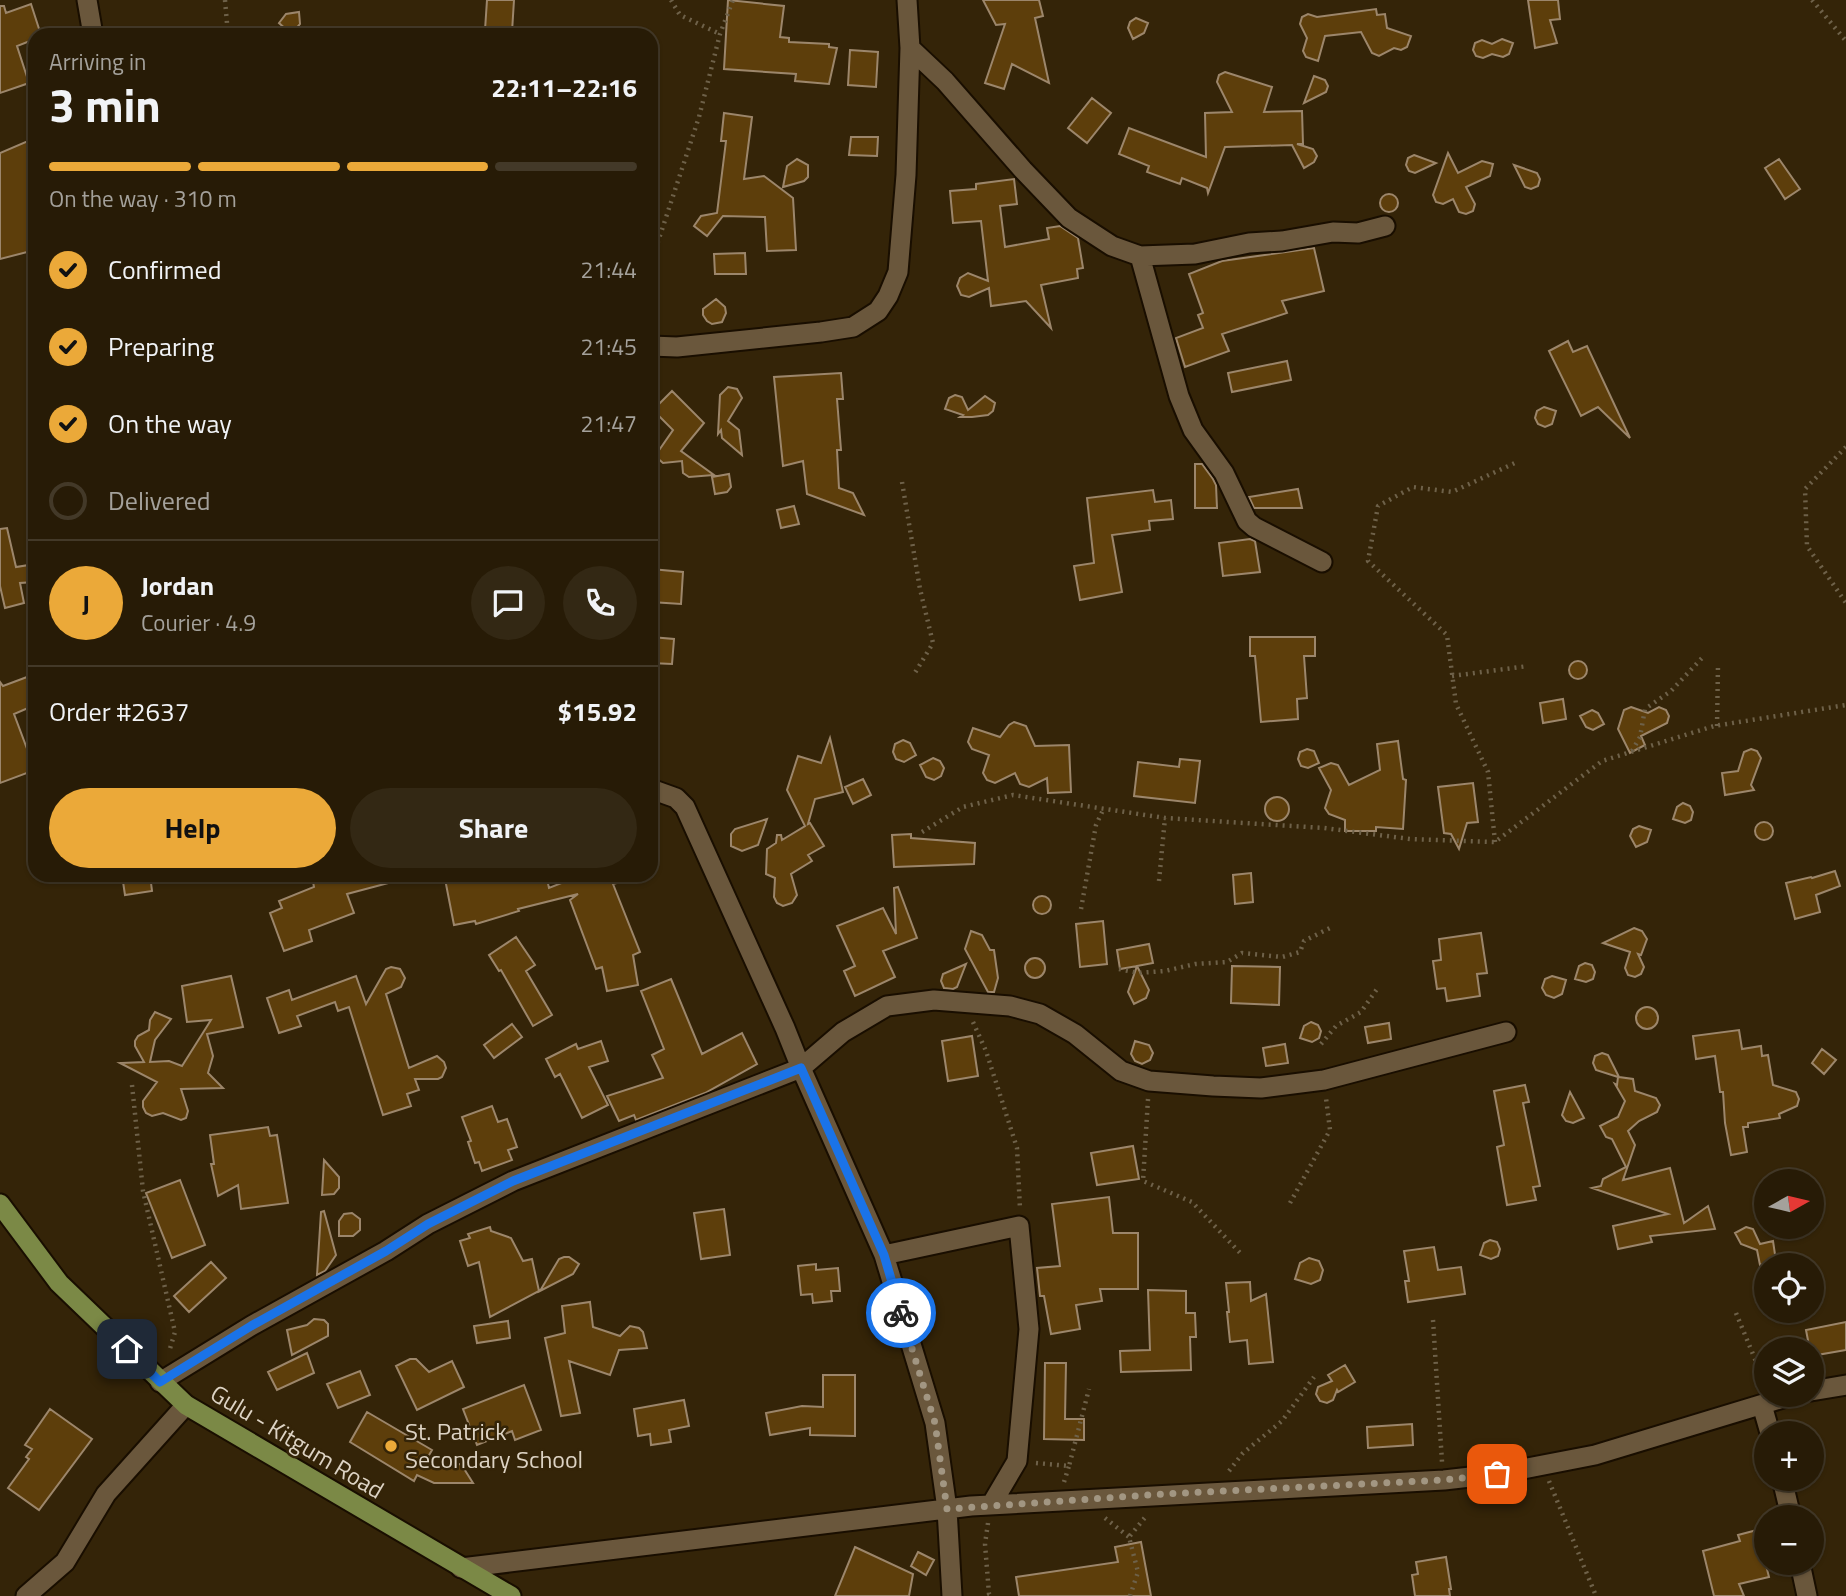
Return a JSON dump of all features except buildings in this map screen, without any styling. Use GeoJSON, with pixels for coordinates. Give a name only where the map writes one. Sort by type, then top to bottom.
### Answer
{"type":"FeatureCollection","features":[{"type":"Feature","properties":{"kind":"main road","name":"Gulu - Kitgum Road"},"geometry":{"type":"LineString","coordinates":[[0,1204],[60,1283],[186,1405],[511,1596]]}},
{"type":"Feature","properties":{"kind":"street"},"geometry":{"type":"LineString","coordinates":[[87,0],[92,28]]}},
{"type":"Feature","properties":{"kind":"street"},"geometry":{"type":"LineString","coordinates":[[658,346],[690,345],[853,327],[878,311],[898,272],[906,175],[910,48],[907,0]]}},
{"type":"Feature","properties":{"kind":"street"},"geometry":{"type":"LineString","coordinates":[[910,48],[944,81],[1069,218],[1112,246],[1140,256],[1195,254],[1249,243],[1282,241],[1332,232],[1358,233],[1385,226]]}},
{"type":"Feature","properties":{"kind":"street"},"geometry":{"type":"LineString","coordinates":[[1140,256],[1179,396],[1193,430],[1229,480],[1247,521],[1322,562]]}},
{"type":"Feature","properties":{"kind":"street"},"geometry":{"type":"LineString","coordinates":[[658,792],[676,798],[685,807],[780,1015],[884,1255],[935,1423],[947,1509],[952,1596]]}},
{"type":"Feature","properties":{"kind":"street"},"geometry":{"type":"LineString","coordinates":[[160,1382],[428,1224],[513,1181],[801,1068],[843,1032],[887,1006],[934,1000],[1010,1006],[1040,1014],[1075,1034],[1121,1071],[1149,1081],[1261,1088],[1324,1080],[1506,1032]]}},
{"type":"Feature","properties":{"kind":"street"},"geometry":{"type":"LineString","coordinates":[[884,1255],[1019,1226],[1029,1329],[1017,1461],[991,1505]]}},
{"type":"Feature","properties":{"kind":"street"},"geometry":{"type":"LineString","coordinates":[[1824,1389],[1846,1385]]}},
{"type":"Feature","properties":{"kind":"street"},"geometry":{"type":"LineString","coordinates":[[26,1596],[65,1562],[106,1494],[186,1405]]}},
{"type":"Feature","properties":{"kind":"street"},"geometry":{"type":"LineString","coordinates":[[461,1568],[991,1505],[1444,1480],[1497,1474],[1595,1455],[1755,1407]]}},
{"type":"Feature","properties":{"kind":"street"},"geometry":{"type":"LineString","coordinates":[[1803,1575],[1807,1596]]}},
{"type":"Feature","properties":{"kind":"path"},"geometry":{"type":"LineString","coordinates":[[225,0],[227,28]]}},
{"type":"Feature","properties":{"kind":"path"},"geometry":{"type":"LineString","coordinates":[[671,0],[680,15],[720,34]]}},
{"type":"Feature","properties":{"kind":"path"},"geometry":{"type":"LineString","coordinates":[[658,242],[699,117],[720,34],[733,0]]}},
{"type":"Feature","properties":{"kind":"path"},"geometry":{"type":"LineString","coordinates":[[1812,0],[1846,41]]}},
{"type":"Feature","properties":{"kind":"path"},"geometry":{"type":"LineString","coordinates":[[1846,447],[1805,489],[1807,546],[1846,603]]}},
{"type":"Feature","properties":{"kind":"path"},"geometry":{"type":"LineString","coordinates":[[1495,842],[1488,772],[1456,704],[1447,635],[1368,561],[1378,506],[1413,487],[1452,492],[1517,462]]}},
{"type":"Feature","properties":{"kind":"path"},"geometry":{"type":"LineString","coordinates":[[902,482],[920,589],[933,643],[913,676]]}},
{"type":"Feature","properties":{"kind":"path"},"geometry":{"type":"LineString","coordinates":[[1632,751],[1640,737],[1645,709],[1671,691],[1702,658]]}},
{"type":"Feature","properties":{"kind":"path"},"geometry":{"type":"LineString","coordinates":[[1717,726],[1718,665]]}},
{"type":"Feature","properties":{"kind":"path"},"geometry":{"type":"LineString","coordinates":[[1452,676],[1528,666]]}},
{"type":"Feature","properties":{"kind":"path"},"geometry":{"type":"LineString","coordinates":[[922,832],[962,807],[1013,795],[1166,818],[1324,828],[1410,839],[1495,842],[1602,761],[1717,726],[1846,705]]}},
{"type":"Feature","properties":{"kind":"path"},"geometry":{"type":"LineString","coordinates":[[1082,909],[1096,825],[1103,810]]}},
{"type":"Feature","properties":{"kind":"path"},"geometry":{"type":"LineString","coordinates":[[1158,881],[1166,818]]}},
{"type":"Feature","properties":{"kind":"path"},"geometry":{"type":"LineString","coordinates":[[1119,969],[1138,973],[1165,971],[1195,964],[1227,962],[1242,953],[1283,957],[1300,952],[1304,941],[1330,928]]}},
{"type":"Feature","properties":{"kind":"path"},"geometry":{"type":"LineString","coordinates":[[1321,1044],[1336,1026],[1361,1012],[1377,989]]}},
{"type":"Feature","properties":{"kind":"path"},"geometry":{"type":"LineString","coordinates":[[965,1002],[986,1051],[1017,1148],[1019,1226]]}},
{"type":"Feature","properties":{"kind":"path"},"geometry":{"type":"LineString","coordinates":[[1290,1203],[1330,1130],[1324,1080]]}},
{"type":"Feature","properties":{"kind":"path"},"geometry":{"type":"LineString","coordinates":[[1149,1081],[1143,1181],[1192,1202],[1244,1256]]}},
{"type":"Feature","properties":{"kind":"path"},"geometry":{"type":"LineString","coordinates":[[132,1085],[143,1191],[175,1332],[160,1382]]}},
{"type":"Feature","properties":{"kind":"path"},"geometry":{"type":"LineString","coordinates":[[1736,1313],[1754,1357]]}},
{"type":"Feature","properties":{"kind":"path"},"geometry":{"type":"LineString","coordinates":[[1433,1320],[1444,1480]]}},
{"type":"Feature","properties":{"kind":"path"},"geometry":{"type":"LineString","coordinates":[[1214,1492],[1243,1453],[1282,1421],[1314,1377]]}},
{"type":"Feature","properties":{"kind":"path"},"geometry":{"type":"LineString","coordinates":[[1017,1461],[1069,1466],[1089,1389]]}},
{"type":"Feature","properties":{"kind":"path"},"geometry":{"type":"LineString","coordinates":[[1542,1464],[1596,1596]]}},
{"type":"Feature","properties":{"kind":"path"},"geometry":{"type":"LineString","coordinates":[[1130,1596],[1138,1572],[1129,1537],[1164,1494]]}},
{"type":"Feature","properties":{"kind":"path"},"geometry":{"type":"LineString","coordinates":[[991,1505],[985,1544],[989,1594],[992,1596]]}},
{"type":"Feature","properties":{"kind":"way so far"},"geometry":{"type":"LineString","coordinates":[[901,1313],[935,1423],[947,1509],[1164,1494],[1444,1480],[1497,1474]]}},
{"type":"Feature","properties":{"kind":"place","name":"St. Patrick Secondary School"},"geometry":{"type":"Point","coordinates":[391,1446]}},
{"type":"Feature","properties":{"kind":"route"},"geometry":{"type":"LineString","coordinates":[[127,1349],[160,1382],[428,1224],[513,1181],[801,1068],[884,1255],[901,1313]]}}]}
